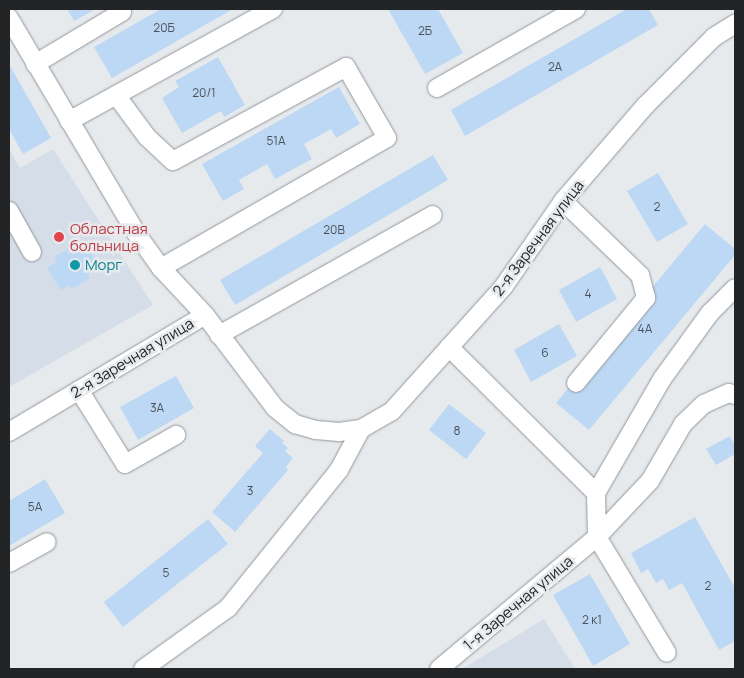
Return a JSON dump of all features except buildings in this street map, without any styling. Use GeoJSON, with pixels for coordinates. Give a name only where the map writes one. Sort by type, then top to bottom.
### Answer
{"type":"FeatureCollection","features":[{"type":"Feature","properties":{"kind":"street"},"geometry":{"type":"LineString","coordinates":[[35,64],[122,12],[121,9]]}},
{"type":"Feature","properties":{"kind":"street"},"geometry":{"type":"LineString","coordinates":[[70,121],[273,9]]}},
{"type":"Feature","properties":{"kind":"street"},"geometry":{"type":"LineString","coordinates":[[437,88],[576,9]]}},
{"type":"Feature","properties":{"kind":"street"},"geometry":{"type":"LineString","coordinates":[[9,18],[136,233],[160,268],[205,315]]}},
{"type":"Feature","properties":{"kind":"street","name":"2-я Заречная улица"},"geometry":{"type":"LineString","coordinates":[[9,432],[205,315],[275,408],[295,424],[316,430],[339,432],[361,429],[392,411],[504,286],[564,201],[647,104],[714,38],[735,24]]}},
{"type":"Feature","properties":{"kind":"street"},"geometry":{"type":"LineString","coordinates":[[116,95],[147,137],[174,161],[346,67],[387,138],[160,268]]}},
{"type":"Feature","properties":{"kind":"street"},"geometry":{"type":"LineString","coordinates":[[564,201],[640,275],[646,298],[576,383]]}},
{"type":"Feature","properties":{"kind":"street"},"geometry":{"type":"LineString","coordinates":[[9,211],[32,252]]}},
{"type":"Feature","properties":{"kind":"street"},"geometry":{"type":"LineString","coordinates":[[219,335],[433,215]]}},
{"type":"Feature","properties":{"kind":"street"},"geometry":{"type":"LineString","coordinates":[[667,653],[597,537],[596,494],[662,379],[710,313],[735,288]]}},
{"type":"Feature","properties":{"kind":"street"},"geometry":{"type":"LineString","coordinates":[[448,347],[596,494]]}},
{"type":"Feature","properties":{"kind":"street"},"geometry":{"type":"LineString","coordinates":[[79,390],[125,464],[176,435]]}},
{"type":"Feature","properties":{"kind":"street","name":"1-я Заречная улица"},"geometry":{"type":"LineString","coordinates":[[439,669],[597,537],[650,481],[682,424],[704,404],[729,393],[735,395]]}},
{"type":"Feature","properties":{"kind":"street"},"geometry":{"type":"LineString","coordinates":[[143,669],[228,608],[339,470],[361,429]]}},
{"type":"Feature","properties":{"kind":"street"},"geometry":{"type":"LineString","coordinates":[[9,563],[47,542]]}},
{"type":"Feature","properties":{"kind":"shaded area","name":"Областная больница"},"geometry":{"type":"Polygon","coordinates":[[[9,149],[20,168],[53,149],[153,305],[9,387],[9,149]]]}},
{"type":"Feature","properties":{"kind":"shaded area"},"geometry":{"type":"Polygon","coordinates":[[[544,619],[575,669],[462,669],[544,619]]]}},
{"type":"Feature","properties":{"kind":"place","name":"Областная больница"},"geometry":{"type":"Point","coordinates":[59,237]}},
{"type":"Feature","properties":{"kind":"place","name":"Морг"},"geometry":{"type":"Point","coordinates":[75,265]}}]}
